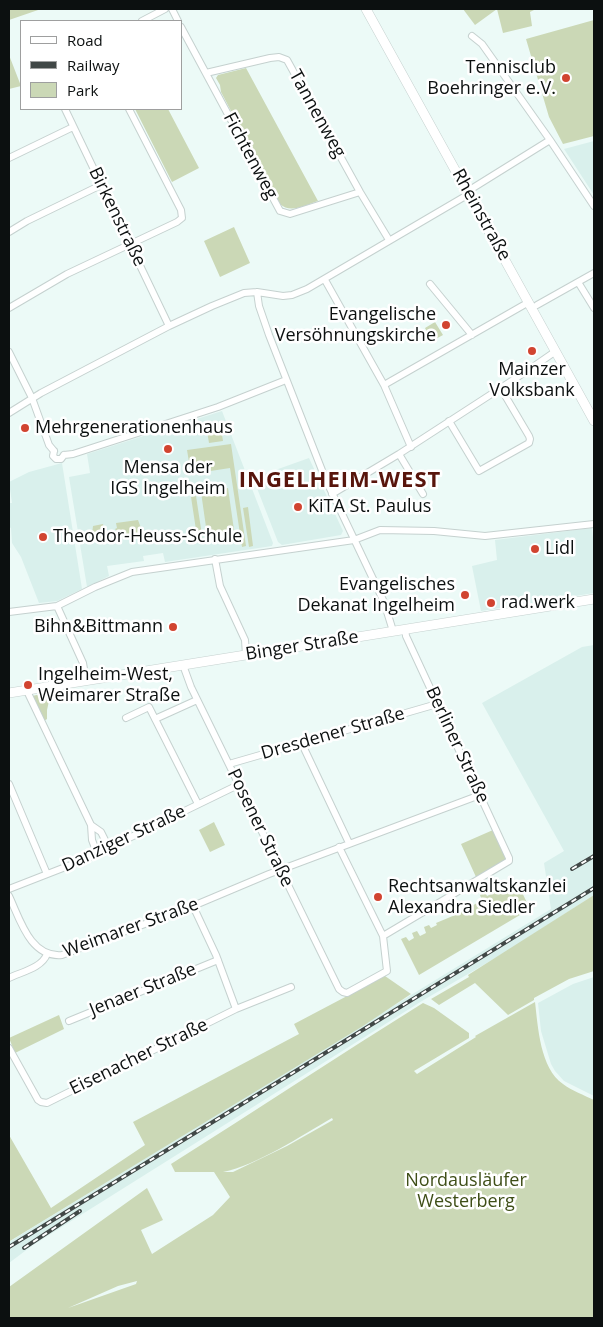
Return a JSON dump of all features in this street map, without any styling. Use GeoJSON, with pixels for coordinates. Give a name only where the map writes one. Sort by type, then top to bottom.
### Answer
{"type":"FeatureCollection","features":[{"type":"Feature","properties":{"kind":"main road","name":"Rheinstraße"},"geometry":{"type":"LineString","coordinates":[[366,9],[468,192],[533,303],[594,421]]}},
{"type":"Feature","properties":{"kind":"main road","name":"Binger Straße"},"geometry":{"type":"LineString","coordinates":[[9,694],[594,599]]}},
{"type":"Feature","properties":{"kind":"street"},"geometry":{"type":"LineString","coordinates":[[144,20],[166,9]]}},
{"type":"Feature","properties":{"kind":"street","name":"Fichtenweg"},"geometry":{"type":"LineString","coordinates":[[182,29],[280,210],[290,214],[360,192]]}},
{"type":"Feature","properties":{"kind":"street"},"geometry":{"type":"LineString","coordinates":[[472,36],[482,44],[594,206]]}},
{"type":"Feature","properties":{"kind":"street","name":"Tannenweg"},"geometry":{"type":"LineString","coordinates":[[206,73],[270,58],[279,57],[287,60],[360,192],[389,240]]}},
{"type":"Feature","properties":{"kind":"street","name":"Birkenstraße"},"geometry":{"type":"LineString","coordinates":[[66,110],[169,326]]}},
{"type":"Feature","properties":{"kind":"street"},"geometry":{"type":"LineString","coordinates":[[9,308],[68,274],[181,219],[182,215],[130,110]]}},
{"type":"Feature","properties":{"kind":"street"},"geometry":{"type":"LineString","coordinates":[[9,158],[74,127]]}},
{"type":"Feature","properties":{"kind":"street"},"geometry":{"type":"LineString","coordinates":[[9,413],[32,398],[169,326],[238,295],[258,292],[292,295],[325,280],[550,140]]}},
{"type":"Feature","properties":{"kind":"street"},"geometry":{"type":"LineString","coordinates":[[9,232],[27,221],[101,185]]}},
{"type":"Feature","properties":{"kind":"street"},"geometry":{"type":"LineString","coordinates":[[384,385],[472,335],[594,273]]}},
{"type":"Feature","properties":{"kind":"street"},"geometry":{"type":"LineString","coordinates":[[325,280],[384,385],[411,447]]}},
{"type":"Feature","properties":{"kind":"street"},"geometry":{"type":"LineString","coordinates":[[578,282],[594,308]]}},
{"type":"Feature","properties":{"kind":"street"},"geometry":{"type":"LineString","coordinates":[[430,284],[472,335]]}},
{"type":"Feature","properties":{"kind":"street"},"geometry":{"type":"LineString","coordinates":[[258,292],[259,306],[286,380],[332,494],[384,602],[393,631]]}},
{"type":"Feature","properties":{"kind":"street"},"geometry":{"type":"LineString","coordinates":[[332,494],[411,447],[556,350]]}},
{"type":"Feature","properties":{"kind":"street"},"geometry":{"type":"LineString","coordinates":[[9,352],[32,398],[49,445],[54,451],[53,456],[56,459],[61,459],[64,455],[73,454],[218,407],[286,380]]}},
{"type":"Feature","properties":{"kind":"street"},"geometry":{"type":"LineString","coordinates":[[449,421],[479,471],[529,443],[529,436],[500,387]]}},
{"type":"Feature","properties":{"kind":"street"},"geometry":{"type":"LineString","coordinates":[[399,454],[423,494]]}},
{"type":"Feature","properties":{"kind":"street"},"geometry":{"type":"LineString","coordinates":[[9,612],[57,606],[95,587],[132,572],[354,540],[380,530],[434,531],[485,536],[594,524]]}},
{"type":"Feature","properties":{"kind":"street"},"geometry":{"type":"LineString","coordinates":[[215,559],[220,586],[244,640],[246,655]]}},
{"type":"Feature","properties":{"kind":"street"},"geometry":{"type":"LineString","coordinates":[[57,606],[83,663],[86,681]]}},
{"type":"Feature","properties":{"kind":"street","name":"Berliner Straße"},"geometry":{"type":"LineString","coordinates":[[382,936],[509,861],[406,636],[405,629]]}},
{"type":"Feature","properties":{"kind":"street","name":"Posener Straße"},"geometry":{"type":"LineString","coordinates":[[183,665],[197,700],[339,989],[347,993],[387,971],[382,936]]}},
{"type":"Feature","properties":{"kind":"street"},"geometry":{"type":"LineString","coordinates":[[27,691],[91,824],[92,840],[98,853]]}},
{"type":"Feature","properties":{"kind":"street"},"geometry":{"type":"LineString","coordinates":[[155,719],[197,700]]}},
{"type":"Feature","properties":{"kind":"street","name":"Dresdener Straße"},"geometry":{"type":"LineString","coordinates":[[228,764],[437,704]]}},
{"type":"Feature","properties":{"kind":"street"},"geometry":{"type":"LineString","coordinates":[[126,718],[149,707],[198,804]]}},
{"type":"Feature","properties":{"kind":"street"},"geometry":{"type":"LineString","coordinates":[[302,744],[349,844]]}},
{"type":"Feature","properties":{"kind":"street"},"geometry":{"type":"LineString","coordinates":[[9,784],[47,874]]}},
{"type":"Feature","properties":{"kind":"street","name":"Danziger Straße"},"geometry":{"type":"LineString","coordinates":[[9,889],[98,853],[238,785]]}},
{"type":"Feature","properties":{"kind":"street","name":"Weimarer Straße"},"geometry":{"type":"LineString","coordinates":[[9,896],[31,941],[37,948],[47,954],[62,954],[193,906],[339,847],[480,795]]}},
{"type":"Feature","properties":{"kind":"street"},"geometry":{"type":"LineString","coordinates":[[91,824],[101,832],[108,848]]}},
{"type":"Feature","properties":{"kind":"street"},"geometry":{"type":"LineString","coordinates":[[339,847],[382,936]]}},
{"type":"Feature","properties":{"kind":"street"},"geometry":{"type":"LineString","coordinates":[[193,906],[218,960],[236,1009]]}},
{"type":"Feature","properties":{"kind":"street"},"geometry":{"type":"LineString","coordinates":[[9,978],[38,965],[46,958],[47,954]]}},
{"type":"Feature","properties":{"kind":"street","name":"Jenaer Straße"},"geometry":{"type":"LineString","coordinates":[[69,1020],[218,960]]}},
{"type":"Feature","properties":{"kind":"street","name":"Eisenacher Straße"},"geometry":{"type":"LineString","coordinates":[[9,1048],[38,1100],[47,1103],[236,1009],[291,987]]}},
{"type":"Feature","properties":{"kind":"shaded area"},"geometry":{"type":"Polygon","coordinates":[[[594,141],[594,195],[564,149],[594,141]]]}},
{"type":"Feature","properties":{"kind":"shaded area"},"geometry":{"type":"Polygon","coordinates":[[[222,411],[273,543],[272,546],[165,562],[163,553],[143,556],[144,561],[107,566],[109,576],[87,587],[69,477],[90,473],[87,454],[153,433],[155,436],[184,428],[184,423],[222,411]]]}},
{"type":"Feature","properties":{"kind":"shaded area","name":"KiTA St. Paulus"},"geometry":{"type":"Polygon","coordinates":[[[309,458],[343,531],[341,535],[282,545],[278,542],[253,478],[309,458]]]}},
{"type":"Feature","properties":{"kind":"shaded area","name":"Theodor-Heuss-Schule"},"geometry":{"type":"Polygon","coordinates":[[[62,463],[82,589],[57,601],[39,603],[21,557],[12,543],[11,528],[9,527],[9,503],[12,503],[9,482],[29,472],[62,463]]]}},
{"type":"Feature","properties":{"kind":"shaded area"},"geometry":{"type":"Polygon","coordinates":[[[592,528],[594,593],[481,611],[472,566],[497,560],[495,540],[592,528]]]}},
{"type":"Feature","properties":{"kind":"shaded area"},"geometry":{"type":"Polygon","coordinates":[[[594,645],[594,895],[509,950],[422,1001],[33,1245],[9,1263],[9,1242],[551,909],[544,863],[564,851],[482,703],[582,647],[594,645]]]}},
{"type":"Feature","properties":{"kind":"shaded area"},"geometry":{"type":"Polygon","coordinates":[[[594,977],[594,1096],[564,1081],[555,1071],[541,1031],[538,1003],[573,984],[594,977]]]}},
{"type":"Feature","properties":{"kind":"green space"},"geometry":{"type":"Polygon","coordinates":[[[9,9],[41,9],[9,20],[9,9]]]}},
{"type":"Feature","properties":{"kind":"green space"},"geometry":{"type":"Polygon","coordinates":[[[463,9],[497,9],[475,25],[463,9]]]}},
{"type":"Feature","properties":{"kind":"green space"},"geometry":{"type":"Polygon","coordinates":[[[497,9],[536,9],[530,12],[532,26],[503,33],[497,9]]]}},
{"type":"Feature","properties":{"kind":"green space","name":"Tennisclub Boehringer e.V."},"geometry":{"type":"Polygon","coordinates":[[[594,20],[594,136],[563,144],[549,117],[526,39],[594,20]]]}},
{"type":"Feature","properties":{"kind":"green space"},"geometry":{"type":"Polygon","coordinates":[[[9,55],[20,86],[9,89],[9,55]]]}},
{"type":"Feature","properties":{"kind":"green space"},"geometry":{"type":"Polygon","coordinates":[[[246,68],[318,201],[293,208],[284,207],[280,204],[221,92],[216,78],[218,75],[246,68]]]}},
{"type":"Feature","properties":{"kind":"green space"},"geometry":{"type":"Polygon","coordinates":[[[136,110],[169,110],[199,168],[172,182],[136,110]]]}},
{"type":"Feature","properties":{"kind":"green space"},"geometry":{"type":"Polygon","coordinates":[[[234,227],[250,263],[220,277],[204,241],[234,227]]]}},
{"type":"Feature","properties":{"kind":"green space"},"geometry":{"type":"Polygon","coordinates":[[[435,322],[443,335],[432,341],[425,328],[435,322]]]}},
{"type":"Feature","properties":{"kind":"green space"},"geometry":{"type":"Polygon","coordinates":[[[220,422],[223,441],[209,443],[206,425],[220,422]]]}},
{"type":"Feature","properties":{"kind":"green space"},"geometry":{"type":"Polygon","coordinates":[[[231,444],[246,546],[242,547],[230,468],[191,474],[187,450],[231,444]]]}},
{"type":"Feature","properties":{"kind":"green space"},"geometry":{"type":"Polygon","coordinates":[[[228,488],[234,530],[207,534],[201,492],[228,488]]]}},
{"type":"Feature","properties":{"kind":"green space"},"geometry":{"type":"Polygon","coordinates":[[[196,496],[203,542],[198,543],[191,497],[196,496]]]}},
{"type":"Feature","properties":{"kind":"green space"},"geometry":{"type":"Polygon","coordinates":[[[248,507],[253,546],[249,547],[243,508],[248,507]]]}},
{"type":"Feature","properties":{"kind":"green space"},"geometry":{"type":"Polygon","coordinates":[[[138,520],[141,528],[137,537],[123,539],[115,529],[117,528],[116,523],[138,520]]]}},
{"type":"Feature","properties":{"kind":"green space"},"geometry":{"type":"Polygon","coordinates":[[[103,524],[106,541],[99,542],[92,534],[93,526],[103,524]]]}},
{"type":"Feature","properties":{"kind":"green space"},"geometry":{"type":"Polygon","coordinates":[[[51,692],[47,719],[44,721],[32,696],[51,692]]]}},
{"type":"Feature","properties":{"kind":"green space"},"geometry":{"type":"Polygon","coordinates":[[[214,822],[225,845],[210,852],[199,830],[214,822]]]}},
{"type":"Feature","properties":{"kind":"green space"},"geometry":{"type":"Polygon","coordinates":[[[493,830],[505,855],[505,860],[476,877],[461,844],[493,830]]]}},
{"type":"Feature","properties":{"kind":"green space"},"geometry":{"type":"Polygon","coordinates":[[[517,882],[530,909],[419,975],[401,939],[406,937],[409,941],[414,938],[412,933],[417,931],[420,936],[426,933],[424,927],[429,925],[431,928],[437,925],[436,923],[460,913],[482,900],[480,895],[485,892],[487,896],[493,893],[491,889],[497,886],[499,891],[517,882]]]}},
{"type":"Feature","properties":{"kind":"green space"},"geometry":{"type":"Polygon","coordinates":[[[594,895],[594,971],[569,979],[508,1015],[475,983],[439,1005],[431,999],[469,977],[468,975],[594,895]]]}},
{"type":"Feature","properties":{"kind":"green space"},"geometry":{"type":"Polygon","coordinates":[[[385,976],[411,994],[363,1026],[10,1241],[9,1135],[51,1208],[145,1145],[133,1122],[299,1034],[294,1024],[385,976]]]}},
{"type":"Feature","properties":{"kind":"green space","name":"Nordausläufer Westerberg"},"geometry":{"type":"Polygon","coordinates":[[[535,1002],[537,1023],[549,1068],[563,1084],[594,1100],[594,1318],[9,1318],[9,1287],[147,1188],[163,1220],[141,1230],[152,1254],[213,1215],[230,1197],[214,1172],[175,1172],[171,1164],[423,1003],[434,1008],[469,1033],[469,1038],[414,1071],[417,1074],[475,1036],[535,1002]],[[332,1118],[264,1157],[223,1172],[233,1172],[287,1146],[333,1120],[332,1118]],[[137,1281],[118,1286],[68,1308],[136,1284],[137,1281]]]}},
{"type":"Feature","properties":{"kind":"green space"},"geometry":{"type":"Polygon","coordinates":[[[59,1015],[64,1029],[15,1053],[9,1038],[59,1015]]]}},
{"type":"Feature","properties":{"kind":"railway"},"geometry":{"type":"LineString","coordinates":[[572,869],[594,856]]}},
{"type":"Feature","properties":{"kind":"railway"},"geometry":{"type":"LineString","coordinates":[[9,1247],[594,888]]}},
{"type":"Feature","properties":{"kind":"railway"},"geometry":{"type":"LineString","coordinates":[[24,1248],[80,1211]]}},
{"type":"Feature","properties":{"kind":"place","name":"Tennisclub Boehringer e.V."},"geometry":{"type":"Point","coordinates":[566,78]}},
{"type":"Feature","properties":{"kind":"place","name":"Evangelische Versöhnungskirche"},"geometry":{"type":"Point","coordinates":[446,325]}},
{"type":"Feature","properties":{"kind":"place","name":"Mainzer Volksbank"},"geometry":{"type":"Point","coordinates":[532,351]}},
{"type":"Feature","properties":{"kind":"place","name":"Mehrgenerationenhaus"},"geometry":{"type":"Point","coordinates":[25,428]}},
{"type":"Feature","properties":{"kind":"place","name":"Mensa der IGS Ingelheim"},"geometry":{"type":"Point","coordinates":[168,449]}},
{"type":"Feature","properties":{"kind":"place","name":"KiTA St. Paulus"},"geometry":{"type":"Point","coordinates":[298,507]}},
{"type":"Feature","properties":{"kind":"place","name":"Theodor-Heuss-Schule"},"geometry":{"type":"Point","coordinates":[43,537]}},
{"type":"Feature","properties":{"kind":"place","name":"Lidl"},"geometry":{"type":"Point","coordinates":[535,549]}},
{"type":"Feature","properties":{"kind":"place","name":"Evangelisches Dekanat Ingelheim"},"geometry":{"type":"Point","coordinates":[465,595]}},
{"type":"Feature","properties":{"kind":"place","name":"rad.werk"},"geometry":{"type":"Point","coordinates":[491,603]}},
{"type":"Feature","properties":{"kind":"place","name":"Bihn&Bittmann"},"geometry":{"type":"Point","coordinates":[173,627]}},
{"type":"Feature","properties":{"kind":"place","name":"Ingelheim-West, Weimarer Straße"},"geometry":{"type":"Point","coordinates":[28,685]}},
{"type":"Feature","properties":{"kind":"place","name":"Rechtsanwaltskanzlei Alexandra Siedler"},"geometry":{"type":"Point","coordinates":[378,897]}},
{"type":"Feature","properties":{"kind":"district","name":"INGELHEIM-WEST"},"geometry":{"type":"Point","coordinates":[340,481]}}]}
